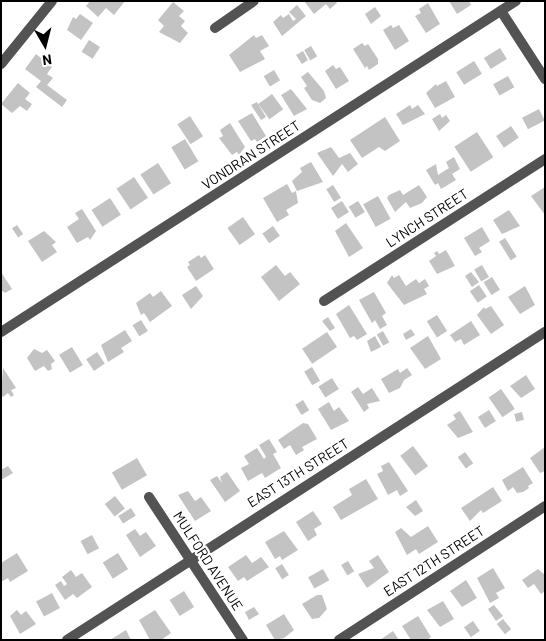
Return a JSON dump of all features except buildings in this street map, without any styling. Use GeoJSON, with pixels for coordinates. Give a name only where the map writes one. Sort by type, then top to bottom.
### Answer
{"type":"FeatureCollection","features":[{"type":"Feature","properties":{"kind":"street"},"geometry":{"type":"LineString","coordinates":[[1,64],[52,1]]}},
{"type":"Feature","properties":{"kind":"street"},"geometry":{"type":"LineString","coordinates":[[215,28],[254,1]]}},
{"type":"Feature","properties":{"kind":"street","name":"VONDRAN STREET"},"geometry":{"type":"LineString","coordinates":[[1,332],[516,1]]}},
{"type":"Feature","properties":{"kind":"street"},"geometry":{"type":"LineString","coordinates":[[501,11],[545,79]]}},
{"type":"Feature","properties":{"kind":"street","name":"LYNCH STREET"},"geometry":{"type":"LineString","coordinates":[[324,301],[545,159]]}},
{"type":"Feature","properties":{"kind":"street","name":"EAST 13TH STREET"},"geometry":{"type":"LineString","coordinates":[[67,640],[190,558],[545,332]]}},
{"type":"Feature","properties":{"kind":"street","name":"MULFORD AVENUE"},"geometry":{"type":"LineString","coordinates":[[149,497],[243,640]]}},
{"type":"Feature","properties":{"kind":"street","name":"EAST 12TH STREET"},"geometry":{"type":"LineString","coordinates":[[338,640],[545,506]]}}]}
